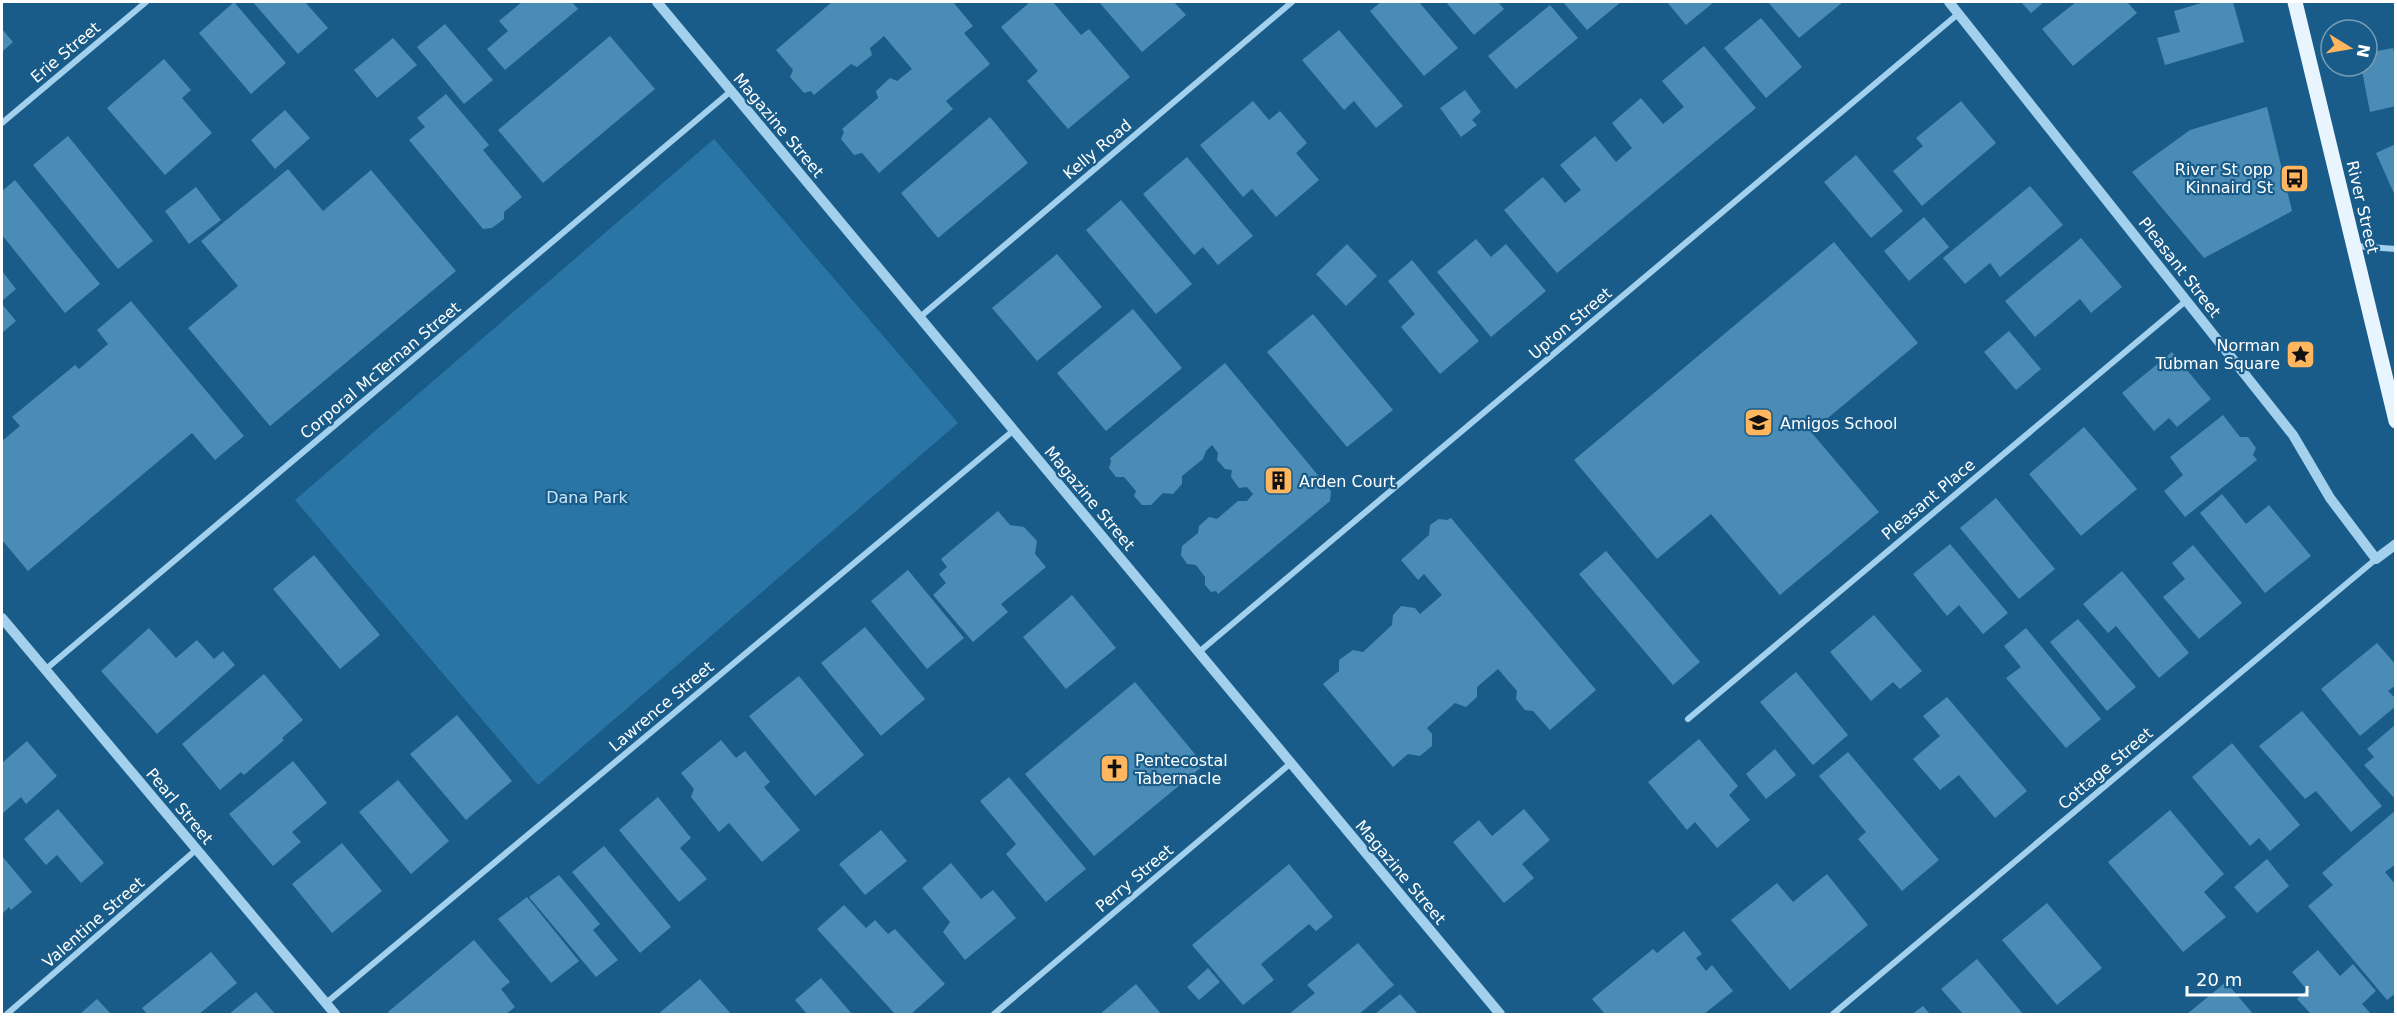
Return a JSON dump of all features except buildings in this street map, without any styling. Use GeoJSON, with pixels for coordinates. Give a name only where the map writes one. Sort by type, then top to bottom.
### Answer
{"type":"FeatureCollection","features":[{"type":"Feature","properties":{"kind":"main road","name":"River Street"},"geometry":{"type":"LineString","coordinates":[[2295,2],[2396,421]]}},
{"type":"Feature","properties":{"kind":"street","name":"Erie Street"},"geometry":{"type":"LineString","coordinates":[[2,123],[146,2]]}},
{"type":"Feature","properties":{"kind":"street","name":"Magazine Street"},"geometry":{"type":"LineString","coordinates":[[657,2],[1500,1014]]}},
{"type":"Feature","properties":{"kind":"street","name":"Kelly Road"},"geometry":{"type":"LineString","coordinates":[[920,317],[1292,2]]}},
{"type":"Feature","properties":{"kind":"street","name":"Pleasant Street"},"geometry":{"type":"LineString","coordinates":[[1949,2],[2293,435],[2330,498],[2376,560]]}},
{"type":"Feature","properties":{"kind":"street","name":"Upton Street"},"geometry":{"type":"LineString","coordinates":[[1199,652],[1958,14]]}},
{"type":"Feature","properties":{"kind":"street","name":"Corporal McTernan Street"},"geometry":{"type":"LineString","coordinates":[[46,669],[731,91]]}},
{"type":"Feature","properties":{"kind":"street"},"geometry":{"type":"LineString","coordinates":[[2354,246],[2396,249]]}},
{"type":"Feature","properties":{"kind":"street","name":"Pleasant Place"},"geometry":{"type":"LineString","coordinates":[[1688,719],[2187,300]]}},
{"type":"Feature","properties":{"kind":"street","name":"Lawrence Street"},"geometry":{"type":"LineString","coordinates":[[326,1003],[1014,430]]}},
{"type":"Feature","properties":{"kind":"street","name":"Cottage Street"},"geometry":{"type":"LineString","coordinates":[[1833,1014],[2396,544]]}},
{"type":"Feature","properties":{"kind":"street","name":"Pearl Street"},"geometry":{"type":"LineString","coordinates":[[2,618],[335,1014]]}},
{"type":"Feature","properties":{"kind":"street","name":"Perry Street"},"geometry":{"type":"LineString","coordinates":[[994,1014],[1291,763]]}},
{"type":"Feature","properties":{"kind":"street","name":"Valentine Street"},"geometry":{"type":"LineString","coordinates":[[7,1014],[197,849]]}},
{"type":"Feature","properties":{"kind":"green space","name":"Dana Park"},"geometry":{"type":"Polygon","coordinates":[[[714,139],[958,423],[538,785],[295,500],[714,139]]]}},
{"type":"Feature","properties":{"kind":"place","name":"River St opp Kinnaird St"},"geometry":{"type":"Point","coordinates":[2294,178]}},
{"type":"Feature","properties":{"kind":"place","name":"Norman Tubman Square"},"geometry":{"type":"Point","coordinates":[2301,354]}},
{"type":"Feature","properties":{"kind":"place","name":"Amigos School"},"geometry":{"type":"Point","coordinates":[1759,423]}},
{"type":"Feature","properties":{"kind":"place","name":"Arden Court"},"geometry":{"type":"Point","coordinates":[1278,481]}},
{"type":"Feature","properties":{"kind":"place","name":"Pentecostal Tabernacle"},"geometry":{"type":"Point","coordinates":[1114,769]}}]}
